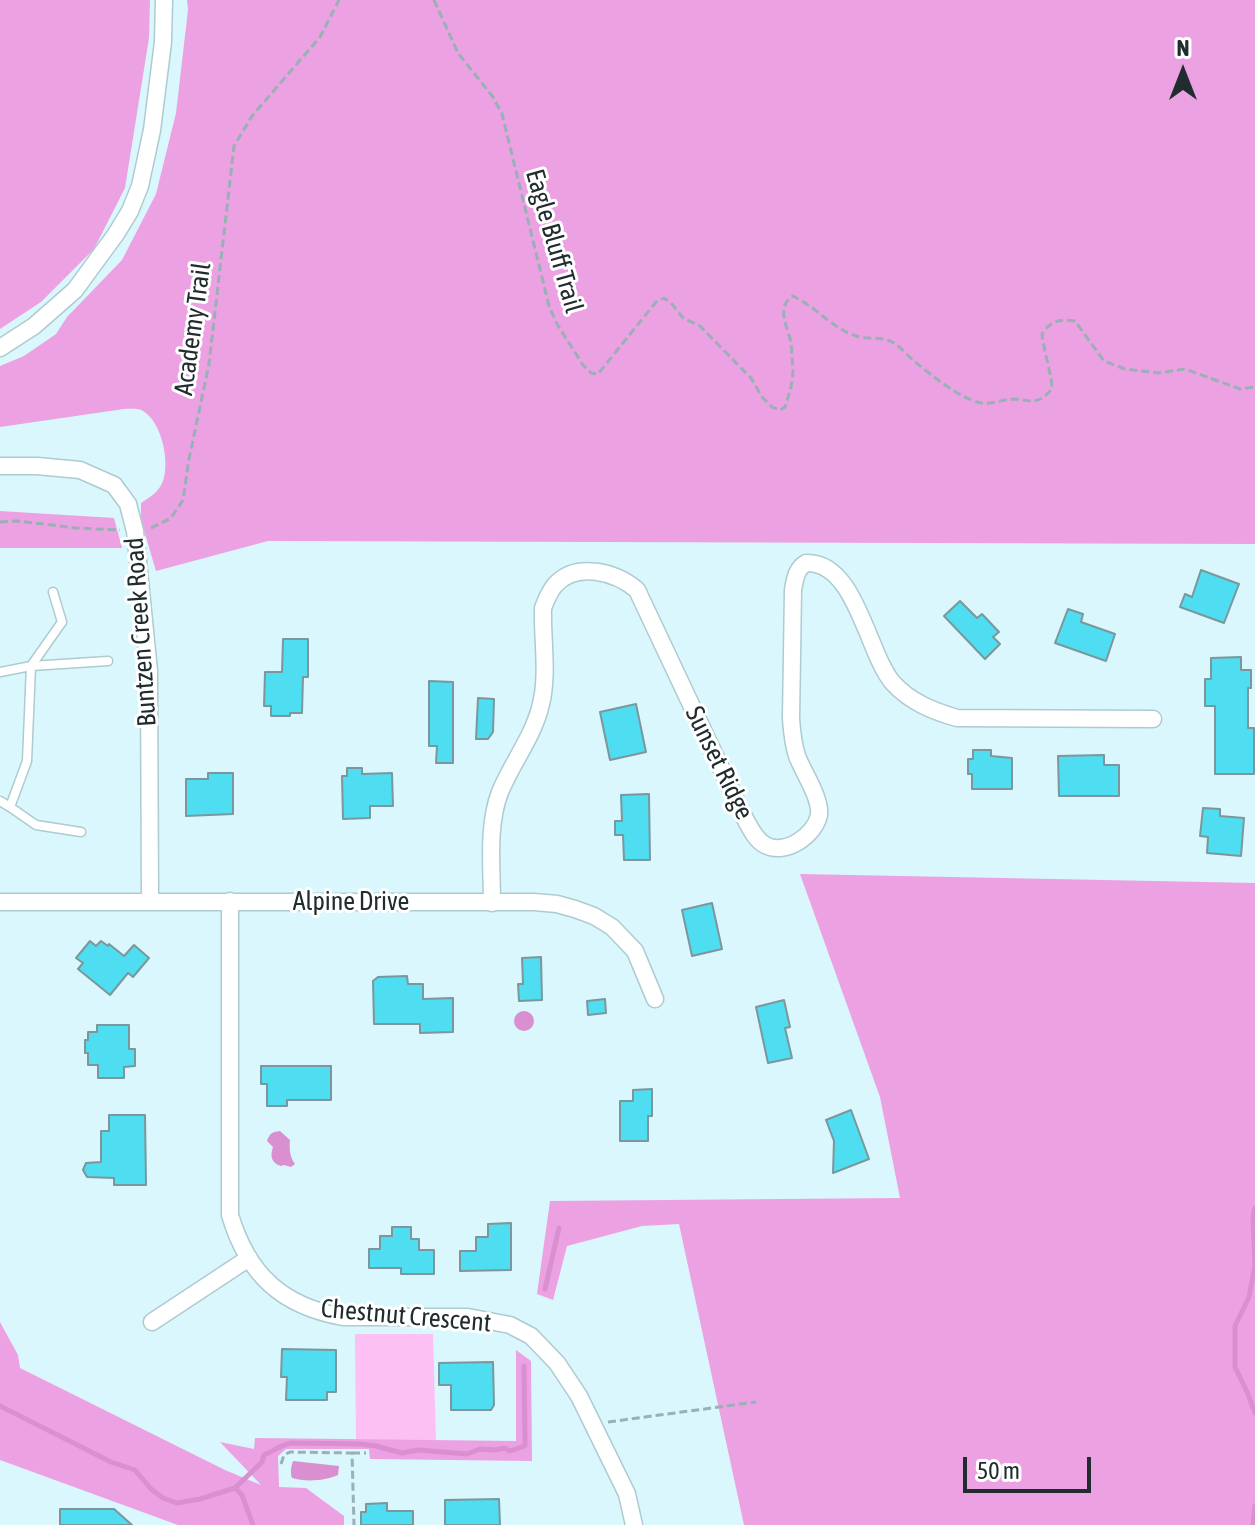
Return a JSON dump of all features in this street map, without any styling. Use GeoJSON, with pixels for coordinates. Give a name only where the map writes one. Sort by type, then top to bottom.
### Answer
{"type":"FeatureCollection","features":[{"type":"Feature","properties":{"kind":"street"},"geometry":{"type":"LineString","coordinates":[[0,348],[34,326],[75,290],[130,211],[140,186],[152,130],[160,73],[164,0]]}},
{"type":"Feature","properties":{"kind":"street","name":"Buntzen Creek Road"},"geometry":{"type":"LineString","coordinates":[[0,466],[67,468],[92,474],[114,485],[128,504],[135,531],[149,671],[150,902]]}},
{"type":"Feature","properties":{"kind":"street","name":"Sunset Ridge"},"geometry":{"type":"LineString","coordinates":[[492,903],[495,807],[532,729],[543,691],[543,608],[554,586],[574,574],[589,571],[608,574],[626,580],[637,590],[743,815],[756,838],[766,846],[785,847],[797,843],[808,834],[818,816],[819,807],[796,754],[791,728],[793,590],[800,567],[806,563],[830,569],[848,592],[891,681],[905,695],[936,712],[957,718],[1153,719]]}},
{"type":"Feature","properties":{"kind":"street","name":"Chestnut Crescent"},"geometry":{"type":"LineString","coordinates":[[230,901],[230,1215],[249,1258],[276,1290],[305,1307],[323,1313],[343,1317],[468,1317],[510,1325],[531,1336],[557,1363],[579,1396],[627,1494],[634,1525]]}},
{"type":"Feature","properties":{"kind":"street","name":"Alpine Drive"},"geometry":{"type":"LineString","coordinates":[[0,902],[557,904],[594,916],[612,927],[635,951],[655,999]]}},
{"type":"Feature","properties":{"kind":"street"},"geometry":{"type":"LineString","coordinates":[[152,1322],[249,1258]]}},
{"type":"Feature","properties":{"kind":"lane"},"geometry":{"type":"LineString","coordinates":[[10,807],[27,761],[31,666],[62,622],[53,592]]}},
{"type":"Feature","properties":{"kind":"lane"},"geometry":{"type":"LineString","coordinates":[[0,672],[31,666],[108,661]]}},
{"type":"Feature","properties":{"kind":"lane"},"geometry":{"type":"LineString","coordinates":[[0,801],[36,825],[81,832]]}},
{"type":"Feature","properties":{"kind":"path","name":"Academy Trail"},"geometry":{"type":"LineString","coordinates":[[0,522],[135,531],[154,527],[171,518],[183,500],[209,364],[234,146],[252,116],[320,37],[339,0]]}},
{"type":"Feature","properties":{"kind":"path","name":"Eagle Bluff Trail"},"geometry":{"type":"LineString","coordinates":[[434,0],[458,53],[493,97],[502,114],[549,306],[557,324],[591,373],[598,374],[656,302],[664,298],[683,318],[700,326],[751,378],[762,397],[780,410],[785,407],[792,382],[790,341],[783,308],[793,296],[857,337],[892,342],[954,390],[978,402],[1044,399],[1052,389],[1042,334],[1049,324],[1062,320],[1075,321],[1104,361],[1125,369],[1159,373],[1185,369],[1240,389],[1255,387]]}},
{"type":"Feature","properties":{"kind":"path"},"geometry":{"type":"LineString","coordinates":[[604,1422],[756,1402]]}},
{"type":"Feature","properties":{"kind":"path"},"geometry":{"type":"LineString","coordinates":[[281,1464],[284,1455],[290,1452],[366,1453]]}},
{"type":"Feature","properties":{"kind":"path"},"geometry":{"type":"LineString","coordinates":[[352,1453],[354,1525]]}},
{"type":"Feature","properties":{"kind":"shaded area"},"geometry":{"type":"Polygon","coordinates":[[[0,0],[150,0],[149,38],[125,188],[94,249],[41,302],[0,329],[0,0]]]}},
{"type":"Feature","properties":{"kind":"shaded area"},"geometry":{"type":"Polygon","coordinates":[[[187,0],[1255,0],[1255,544],[268,541],[156,571],[141,520],[141,503],[161,485],[166,464],[160,433],[150,416],[141,410],[124,409],[0,427],[0,366],[24,356],[56,334],[67,317],[122,260],[156,194],[176,113],[187,0]]]}},
{"type":"Feature","properties":{"kind":"shaded area"},"geometry":{"type":"Polygon","coordinates":[[[0,511],[114,518],[122,548],[0,548],[0,511]]]}},
{"type":"Feature","properties":{"kind":"shaded area"},"geometry":{"type":"Polygon","coordinates":[[[800,874],[1255,883],[1255,1525],[744,1525],[679,1224],[642,1226],[567,1246],[553,1300],[537,1294],[550,1201],[900,1198],[880,1097],[800,874]]]}},
{"type":"Feature","properties":{"kind":"shaded area"},"geometry":{"type":"Polygon","coordinates":[[[524,1011],[531,1014],[534,1021],[531,1028],[524,1031],[517,1028],[514,1021],[517,1014],[524,1011]]]}},
{"type":"Feature","properties":{"kind":"shaded area"},"geometry":{"type":"Polygon","coordinates":[[[280,1131],[290,1140],[290,1153],[295,1164],[291,1167],[278,1165],[272,1159],[273,1147],[267,1141],[272,1133],[280,1131]]]}},
{"type":"Feature","properties":{"kind":"shaded area"},"geometry":{"type":"Polygon","coordinates":[[[0,1322],[18,1355],[20,1368],[261,1485],[220,1442],[254,1449],[255,1438],[516,1441],[516,1350],[531,1361],[532,1461],[370,1459],[369,1449],[286,1449],[278,1456],[279,1487],[306,1488],[344,1516],[344,1525],[178,1525],[0,1460],[0,1322]]]}},
{"type":"Feature","properties":{"kind":"shaded area"},"geometry":{"type":"Polygon","coordinates":[[[355,1334],[433,1334],[436,1441],[356,1440],[355,1334]]]}},
{"type":"Feature","properties":{"kind":"shaded area"},"geometry":{"type":"Polygon","coordinates":[[[293,1461],[339,1466],[338,1475],[315,1480],[292,1478],[293,1461]]]}},
{"type":"Feature","properties":{"kind":"building"},"geometry":{"type":"Polygon","coordinates":[[[1201,570],[1239,584],[1224,623],[1180,607],[1185,594],[1192,597],[1201,570]]]}},
{"type":"Feature","properties":{"kind":"building"},"geometry":{"type":"Polygon","coordinates":[[[960,601],[977,618],[982,614],[999,632],[993,637],[1000,644],[985,659],[944,616],[960,601]]]}},
{"type":"Feature","properties":{"kind":"building"},"geometry":{"type":"Polygon","coordinates":[[[1068,609],[1083,614],[1081,622],[1115,634],[1106,661],[1055,643],[1068,609]]]}},
{"type":"Feature","properties":{"kind":"building"},"geometry":{"type":"Polygon","coordinates":[[[283,639],[308,639],[308,677],[303,677],[302,713],[271,716],[271,706],[264,706],[265,672],[282,672],[283,639]]]}},
{"type":"Feature","properties":{"kind":"building"},"geometry":{"type":"Polygon","coordinates":[[[1241,657],[1241,670],[1251,670],[1248,728],[1254,728],[1254,774],[1215,774],[1215,706],[1205,706],[1205,679],[1211,679],[1211,658],[1241,657]]]}},
{"type":"Feature","properties":{"kind":"building"},"geometry":{"type":"Polygon","coordinates":[[[429,681],[453,682],[453,763],[436,763],[437,746],[429,746],[429,681]]]}},
{"type":"Feature","properties":{"kind":"building"},"geometry":{"type":"Polygon","coordinates":[[[478,698],[494,699],[493,732],[488,739],[476,739],[478,698]]]}},
{"type":"Feature","properties":{"kind":"building"},"geometry":{"type":"Polygon","coordinates":[[[636,704],[646,752],[610,760],[600,712],[636,704]]]}},
{"type":"Feature","properties":{"kind":"building"},"geometry":{"type":"Polygon","coordinates":[[[973,750],[991,750],[991,756],[1012,758],[1012,789],[972,789],[968,759],[973,759],[973,750]]]}},
{"type":"Feature","properties":{"kind":"building"},"geometry":{"type":"Polygon","coordinates":[[[1104,755],[1104,765],[1119,765],[1119,796],[1059,796],[1058,756],[1104,755]]]}},
{"type":"Feature","properties":{"kind":"building"},"geometry":{"type":"Polygon","coordinates":[[[347,768],[362,768],[362,774],[392,773],[393,806],[370,806],[370,818],[343,819],[342,776],[347,776],[347,768]]]}},
{"type":"Feature","properties":{"kind":"building"},"geometry":{"type":"Polygon","coordinates":[[[208,773],[233,773],[233,814],[186,816],[186,779],[208,779],[208,773]]]}},
{"type":"Feature","properties":{"kind":"building"},"geometry":{"type":"Polygon","coordinates":[[[649,794],[650,860],[624,860],[623,835],[615,835],[615,821],[622,821],[621,795],[649,794]]]}},
{"type":"Feature","properties":{"kind":"building"},"geometry":{"type":"Polygon","coordinates":[[[1203,808],[1220,809],[1220,816],[1244,818],[1241,856],[1207,853],[1208,837],[1200,836],[1203,808]]]}},
{"type":"Feature","properties":{"kind":"building"},"geometry":{"type":"Polygon","coordinates":[[[712,903],[722,949],[692,956],[682,910],[712,903]]]}},
{"type":"Feature","properties":{"kind":"building"},"geometry":{"type":"Polygon","coordinates":[[[90,941],[96,946],[101,941],[109,944],[124,956],[134,945],[149,958],[133,977],[128,973],[110,995],[78,969],[83,963],[76,958],[90,941]]]}},
{"type":"Feature","properties":{"kind":"building"},"geometry":{"type":"Polygon","coordinates":[[[541,957],[542,1000],[519,1001],[518,984],[523,984],[522,958],[541,957]]]}},
{"type":"Feature","properties":{"kind":"building"},"geometry":{"type":"Polygon","coordinates":[[[407,976],[408,984],[423,984],[423,999],[453,998],[453,1032],[420,1033],[420,1024],[374,1024],[373,981],[378,977],[407,976]]]}},
{"type":"Feature","properties":{"kind":"building"},"geometry":{"type":"Polygon","coordinates":[[[605,999],[606,1013],[588,1015],[587,1001],[605,999]]]}},
{"type":"Feature","properties":{"kind":"building"},"geometry":{"type":"Polygon","coordinates":[[[784,1000],[790,1027],[785,1028],[792,1058],[768,1063],[756,1007],[784,1000]]]}},
{"type":"Feature","properties":{"kind":"building"},"geometry":{"type":"Polygon","coordinates":[[[97,1025],[129,1025],[129,1049],[135,1049],[135,1066],[124,1067],[124,1078],[98,1078],[98,1065],[88,1065],[85,1040],[88,1040],[88,1032],[97,1032],[97,1025]]]}},
{"type":"Feature","properties":{"kind":"building"},"geometry":{"type":"Polygon","coordinates":[[[261,1066],[331,1066],[331,1100],[287,1100],[287,1106],[267,1106],[267,1084],[261,1084],[261,1066]]]}},
{"type":"Feature","properties":{"kind":"building"},"geometry":{"type":"Polygon","coordinates":[[[652,1089],[648,1141],[620,1141],[620,1101],[633,1101],[633,1090],[652,1089]]]}},
{"type":"Feature","properties":{"kind":"building"},"geometry":{"type":"Polygon","coordinates":[[[851,1110],[869,1159],[833,1173],[834,1141],[826,1120],[851,1110]]]}},
{"type":"Feature","properties":{"kind":"building"},"geometry":{"type":"Polygon","coordinates":[[[109,1115],[145,1115],[146,1185],[114,1185],[114,1178],[87,1177],[83,1170],[86,1163],[101,1162],[101,1131],[109,1131],[109,1115]]]}},
{"type":"Feature","properties":{"kind":"building"},"geometry":{"type":"Polygon","coordinates":[[[511,1223],[511,1270],[460,1271],[460,1251],[476,1251],[476,1237],[488,1237],[488,1224],[511,1223]]]}},
{"type":"Feature","properties":{"kind":"building"},"geometry":{"type":"Polygon","coordinates":[[[392,1227],[411,1227],[411,1239],[419,1239],[419,1250],[434,1250],[434,1274],[401,1274],[401,1268],[369,1268],[369,1249],[380,1249],[380,1236],[392,1236],[392,1227]]]}},
{"type":"Feature","properties":{"kind":"building"},"geometry":{"type":"Polygon","coordinates":[[[282,1349],[336,1350],[336,1392],[327,1392],[327,1400],[286,1400],[287,1377],[281,1377],[282,1349]]]}},
{"type":"Feature","properties":{"kind":"building"},"geometry":{"type":"Polygon","coordinates":[[[493,1362],[494,1405],[491,1410],[451,1410],[451,1385],[439,1385],[439,1363],[493,1362]]]}},
{"type":"Feature","properties":{"kind":"building"},"geometry":{"type":"Polygon","coordinates":[[[499,1499],[500,1525],[445,1525],[445,1500],[499,1499]]]}},
{"type":"Feature","properties":{"kind":"building"},"geometry":{"type":"Polygon","coordinates":[[[387,1503],[387,1511],[413,1511],[413,1525],[361,1525],[361,1512],[366,1512],[366,1504],[387,1503]]]}},
{"type":"Feature","properties":{"kind":"building"},"geometry":{"type":"Polygon","coordinates":[[[60,1509],[114,1509],[132,1525],[60,1525],[60,1509]]]}},
{"type":"Feature","properties":{"kind":"waterway"},"geometry":{"type":"LineString","coordinates":[[1255,1208],[1255,1265],[1249,1297],[1235,1326],[1235,1367],[1255,1413]]}},
{"type":"Feature","properties":{"kind":"waterway"},"geometry":{"type":"LineString","coordinates":[[545,1289],[559,1228]]}},
{"type":"Feature","properties":{"kind":"waterway"},"geometry":{"type":"LineString","coordinates":[[235,1488],[262,1462],[264,1455],[291,1443],[361,1444],[402,1453],[418,1450],[467,1454],[480,1449],[504,1448],[510,1451],[525,1446],[524,1366]]}},
{"type":"Feature","properties":{"kind":"waterway"},"geometry":{"type":"LineString","coordinates":[[0,1406],[111,1462],[135,1470],[151,1489],[177,1503],[235,1488],[242,1495],[253,1525]]}},
{"type":"Feature","properties":{"kind":"waterway"},"geometry":{"type":"LineString","coordinates":[[1253,1525],[1255,1506]]}}]}
